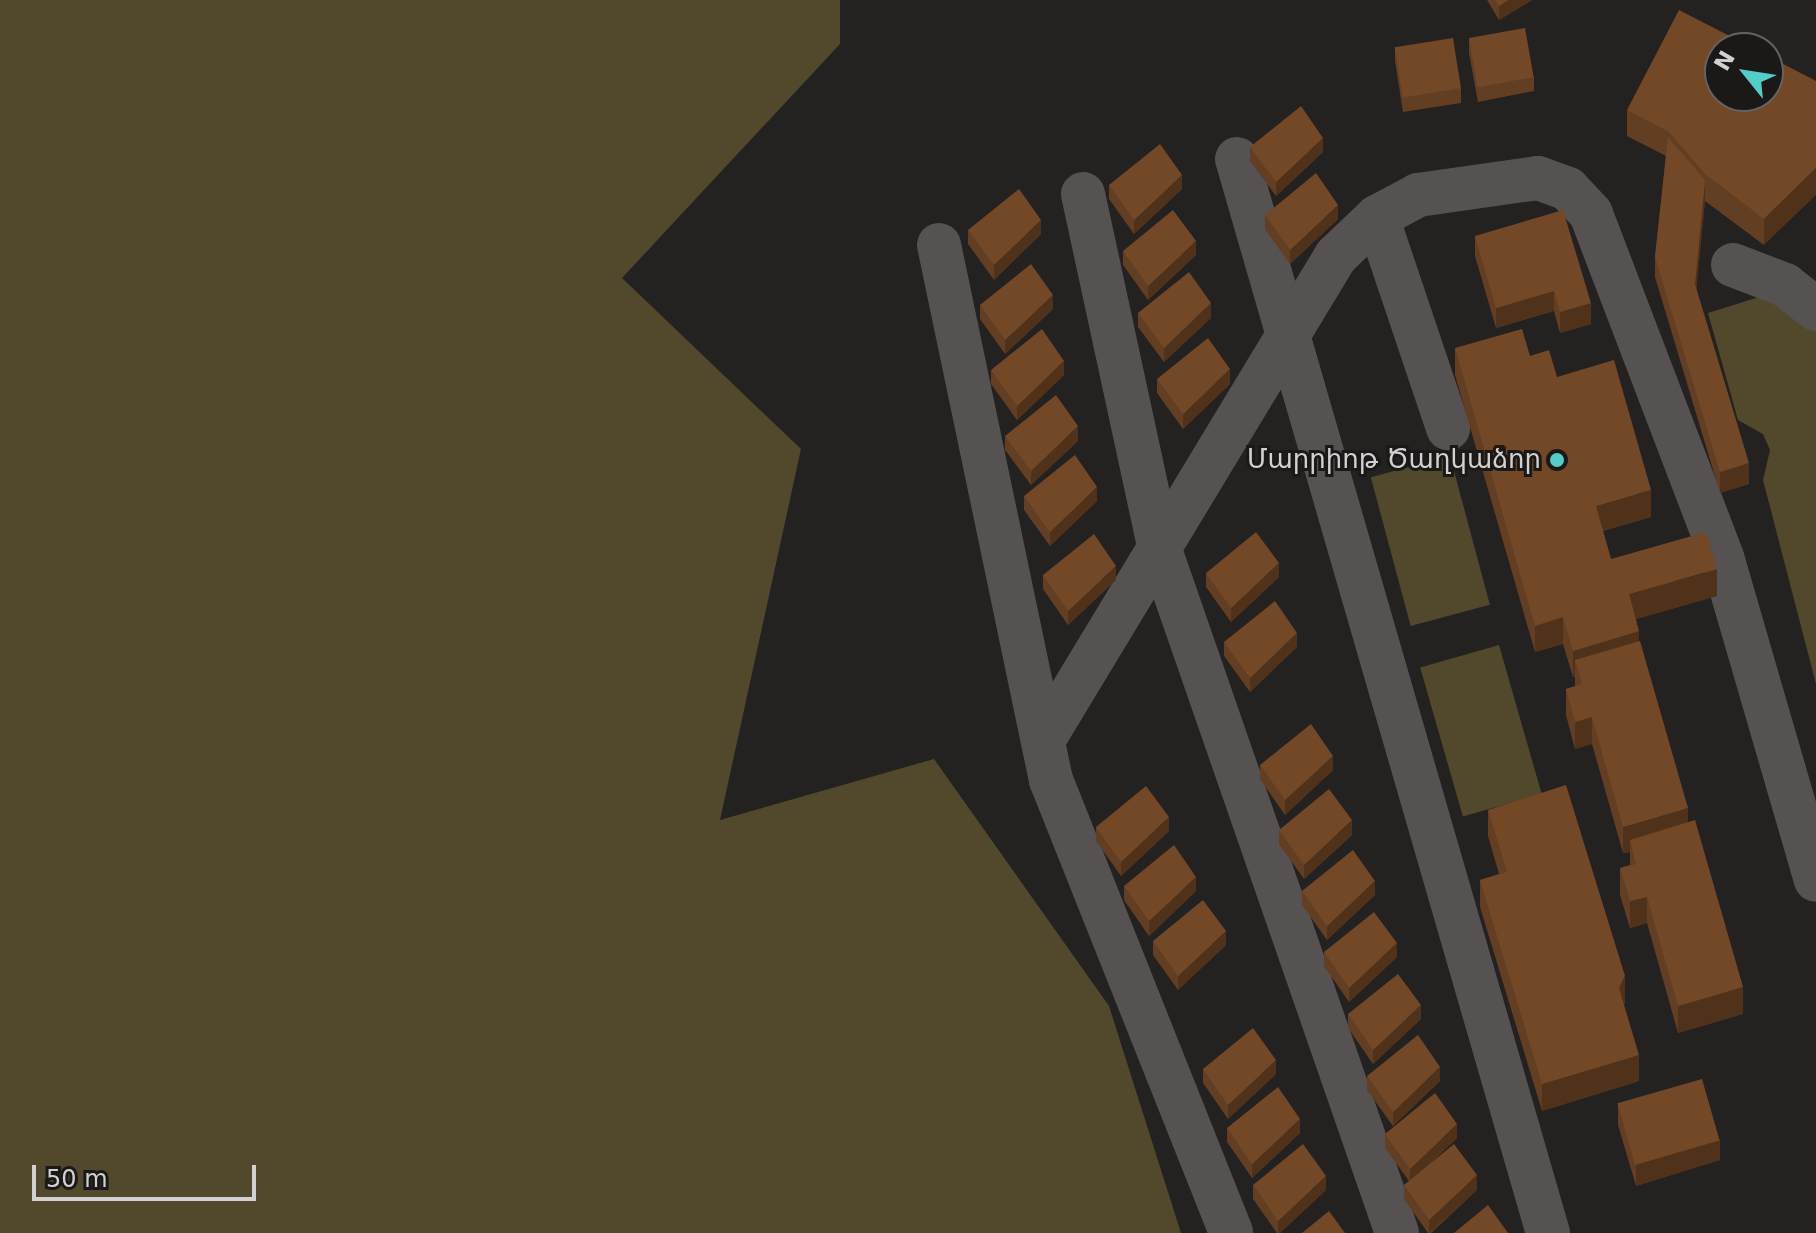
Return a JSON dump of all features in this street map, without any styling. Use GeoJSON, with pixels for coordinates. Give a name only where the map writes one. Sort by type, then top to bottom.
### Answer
{"type":"FeatureCollection","features":[{"type":"Feature","properties":{"kind":"street"},"geometry":{"type":"LineString","coordinates":[[1237,159],[1548,1233]]}},
{"type":"Feature","properties":{"kind":"street"},"geometry":{"type":"LineString","coordinates":[[1045,737],[1160,550],[1285,333],[1336,256],[1377,217],[1418,195],[1538,178],[1568,189],[1591,214],[1722,557],[1816,880]]}},
{"type":"Feature","properties":{"kind":"street"},"geometry":{"type":"LineString","coordinates":[[1083,194],[1160,550],[1397,1233]]}},
{"type":"Feature","properties":{"kind":"street"},"geometry":{"type":"LineString","coordinates":[[1377,217],[1448,428]]}},
{"type":"Feature","properties":{"kind":"street"},"geometry":{"type":"LineString","coordinates":[[939,245],[1063,818],[1231,1233]]}},
{"type":"Feature","properties":{"kind":"street"},"geometry":{"type":"LineString","coordinates":[[1733,265],[1785,285],[1816,309]]}},
{"type":"Feature","properties":{"kind":"shaded area"},"geometry":{"type":"Polygon","coordinates":[[[0,0],[840,0],[840,44],[622,278],[801,449],[720,820],[934,759],[1109,1006],[1181,1233],[0,1233],[0,0]]]}},
{"type":"Feature","properties":{"kind":"shaded area"},"geometry":{"type":"Polygon","coordinates":[[[1759,297],[1784,300],[1816,327],[1816,684],[1763,480],[1770,450],[1763,434],[1738,420],[1708,313],[1759,297]]]}},
{"type":"Feature","properties":{"kind":"shaded area"},"geometry":{"type":"Polygon","coordinates":[[[1450,456],[1490,605],[1411,626],[1371,477],[1450,456]]]}},
{"type":"Feature","properties":{"kind":"shaded area"},"geometry":{"type":"Polygon","coordinates":[[[1499,645],[1542,794],[1463,817],[1420,668],[1499,645]]]}},
{"type":"Feature","properties":{"kind":"building"},"geometry":{"type":"Polygon","coordinates":[[[1679,10],[1722,32],[1704,32],[1704,112],[1784,112],[1784,64],[1816,81],[1816,168],[1764,219],[1705,174],[1668,131],[1627,110],[1679,10]]]}},
{"type":"Feature","properties":{"kind":"building"},"geometry":{"type":"Polygon","coordinates":[[[1525,28],[1534,77],[1478,87],[1469,38],[1525,28]]]}},
{"type":"Feature","properties":{"kind":"building"},"geometry":{"type":"Polygon","coordinates":[[[1453,38],[1461,88],[1403,98],[1395,47],[1453,38]]]}},
{"type":"Feature","properties":{"kind":"building"},"geometry":{"type":"Polygon","coordinates":[[[1301,106],[1323,138],[1276,182],[1250,147],[1301,106]]]}},
{"type":"Feature","properties":{"kind":"building"},"geometry":{"type":"Polygon","coordinates":[[[1668,137],[1705,180],[1695,284],[1749,463],[1720,472],[1655,257],[1668,137]]]}},
{"type":"Feature","properties":{"kind":"building"},"geometry":{"type":"Polygon","coordinates":[[[1160,144],[1182,175],[1134,220],[1109,185],[1160,144]]]}},
{"type":"Feature","properties":{"kind":"building"},"geometry":{"type":"Polygon","coordinates":[[[1316,173],[1338,205],[1290,250],[1265,215],[1316,173]]]}},
{"type":"Feature","properties":{"kind":"building"},"geometry":{"type":"Polygon","coordinates":[[[1019,189],[1041,220],[994,265],[968,230],[1019,189]]]}},
{"type":"Feature","properties":{"kind":"building"},"geometry":{"type":"Polygon","coordinates":[[[1173,210],[1196,241],[1148,286],[1123,251],[1173,210]]]}},
{"type":"Feature","properties":{"kind":"building"},"geometry":{"type":"Polygon","coordinates":[[[1563,210],[1591,303],[1560,312],[1554,291],[1496,308],[1475,236],[1563,210]]]}},
{"type":"Feature","properties":{"kind":"building"},"geometry":{"type":"Polygon","coordinates":[[[1031,264],[1053,295],[1005,340],[980,305],[1031,264]]]}},
{"type":"Feature","properties":{"kind":"building"},"geometry":{"type":"Polygon","coordinates":[[[1189,272],[1211,303],[1164,348],[1138,313],[1189,272]]]}},
{"type":"Feature","properties":{"kind":"building"},"geometry":{"type":"Polygon","coordinates":[[[1042,329],[1064,361],[1017,406],[991,370],[1042,329]]]}},
{"type":"Feature","properties":{"kind":"building","name":"Մարրիոթ Ծաղկաձոր"},"geometry":{"type":"Polygon","coordinates":[[[1522,329],[1530,356],[1549,350],[1557,377],[1614,360],[1651,490],[1596,506],[1611,559],[1706,532],[1717,569],[1629,594],[1639,631],[1573,651],[1563,617],[1535,626],[1455,348],[1522,329]]]}},
{"type":"Feature","properties":{"kind":"building"},"geometry":{"type":"Polygon","coordinates":[[[1208,338],[1230,369],[1183,414],[1157,379],[1208,338]]]}},
{"type":"Feature","properties":{"kind":"building"},"geometry":{"type":"Polygon","coordinates":[[[1056,395],[1078,426],[1031,471],[1005,436],[1056,395]]]}},
{"type":"Feature","properties":{"kind":"building"},"geometry":{"type":"Polygon","coordinates":[[[1075,455],[1097,487],[1050,532],[1024,496],[1075,455]]]}},
{"type":"Feature","properties":{"kind":"building"},"geometry":{"type":"Polygon","coordinates":[[[1256,532],[1279,563],[1231,608],[1206,573],[1256,532]]]}},
{"type":"Feature","properties":{"kind":"building"},"geometry":{"type":"Polygon","coordinates":[[[1094,534],[1116,566],[1068,611],[1043,575],[1094,534]]]}},
{"type":"Feature","properties":{"kind":"building"},"geometry":{"type":"Polygon","coordinates":[[[1275,601],[1297,633],[1250,678],[1224,642],[1275,601]]]}},
{"type":"Feature","properties":{"kind":"building"},"geometry":{"type":"Polygon","coordinates":[[[1640,641],[1688,808],[1623,827],[1592,717],[1575,722],[1566,689],[1582,684],[1575,660],[1640,641]]]}},
{"type":"Feature","properties":{"kind":"building"},"geometry":{"type":"Polygon","coordinates":[[[1311,724],[1333,756],[1285,800],[1260,765],[1311,724]]]}},
{"type":"Feature","properties":{"kind":"building"},"geometry":{"type":"Polygon","coordinates":[[[1566,785],[1625,976],[1619,988],[1639,1055],[1542,1084],[1480,880],[1507,872],[1488,810],[1566,785]]]}},
{"type":"Feature","properties":{"kind":"building"},"geometry":{"type":"Polygon","coordinates":[[[1146,786],[1169,817],[1121,862],[1096,827],[1146,786]]]}},
{"type":"Feature","properties":{"kind":"building"},"geometry":{"type":"Polygon","coordinates":[[[1329,789],[1352,820],[1304,865],[1279,830],[1329,789]]]}},
{"type":"Feature","properties":{"kind":"building"},"geometry":{"type":"Polygon","coordinates":[[[1695,820],[1743,987],[1678,1006],[1647,897],[1630,901],[1620,868],[1636,864],[1630,840],[1695,820]]]}},
{"type":"Feature","properties":{"kind":"building"},"geometry":{"type":"Polygon","coordinates":[[[1174,845],[1196,877],[1149,921],[1124,886],[1174,845]]]}},
{"type":"Feature","properties":{"kind":"building"},"geometry":{"type":"Polygon","coordinates":[[[1353,850],[1375,881],[1327,926],[1302,891],[1353,850]]]}},
{"type":"Feature","properties":{"kind":"building"},"geometry":{"type":"Polygon","coordinates":[[[1203,900],[1226,931],[1178,976],[1153,941],[1203,900]]]}},
{"type":"Feature","properties":{"kind":"building"},"geometry":{"type":"Polygon","coordinates":[[[1374,912],[1397,943],[1349,988],[1324,952],[1374,912]]]}},
{"type":"Feature","properties":{"kind":"building"},"geometry":{"type":"Polygon","coordinates":[[[1398,974],[1421,1005],[1373,1050],[1348,1014],[1398,974]]]}},
{"type":"Feature","properties":{"kind":"building"},"geometry":{"type":"Polygon","coordinates":[[[1253,1028],[1276,1060],[1228,1105],[1203,1069],[1253,1028]]]}},
{"type":"Feature","properties":{"kind":"building"},"geometry":{"type":"Polygon","coordinates":[[[1418,1035],[1440,1067],[1393,1112],[1367,1076],[1418,1035]]]}},
{"type":"Feature","properties":{"kind":"building"},"geometry":{"type":"Polygon","coordinates":[[[1702,1079],[1720,1141],[1635,1165],[1617,1103],[1702,1079]]]}},
{"type":"Feature","properties":{"kind":"building"},"geometry":{"type":"Polygon","coordinates":[[[1278,1087],[1300,1119],[1252,1164],[1227,1128],[1278,1087]]]}},
{"type":"Feature","properties":{"kind":"building"},"geometry":{"type":"Polygon","coordinates":[[[1435,1093],[1457,1124],[1410,1169],[1385,1134],[1435,1093]]]}},
{"type":"Feature","properties":{"kind":"building"},"geometry":{"type":"Polygon","coordinates":[[[1303,1144],[1326,1176],[1278,1221],[1253,1185],[1303,1144]]]}},
{"type":"Feature","properties":{"kind":"building"},"geometry":{"type":"Polygon","coordinates":[[[1454,1144],[1477,1175],[1429,1220],[1404,1185],[1454,1144]]]}},
{"type":"Feature","properties":{"kind":"building"},"geometry":{"type":"Polygon","coordinates":[[[1488,1205],[1508,1233],[1454,1233],[1488,1205]]]}},
{"type":"Feature","properties":{"kind":"building"},"geometry":{"type":"Polygon","coordinates":[[[1329,1211],[1345,1233],[1302,1233],[1329,1211]]]}},
{"type":"Feature","properties":{"kind":"place","name":"Մարրիոթ Ծաղկաձոր"},"geometry":{"type":"Point","coordinates":[1557,460]}}]}
